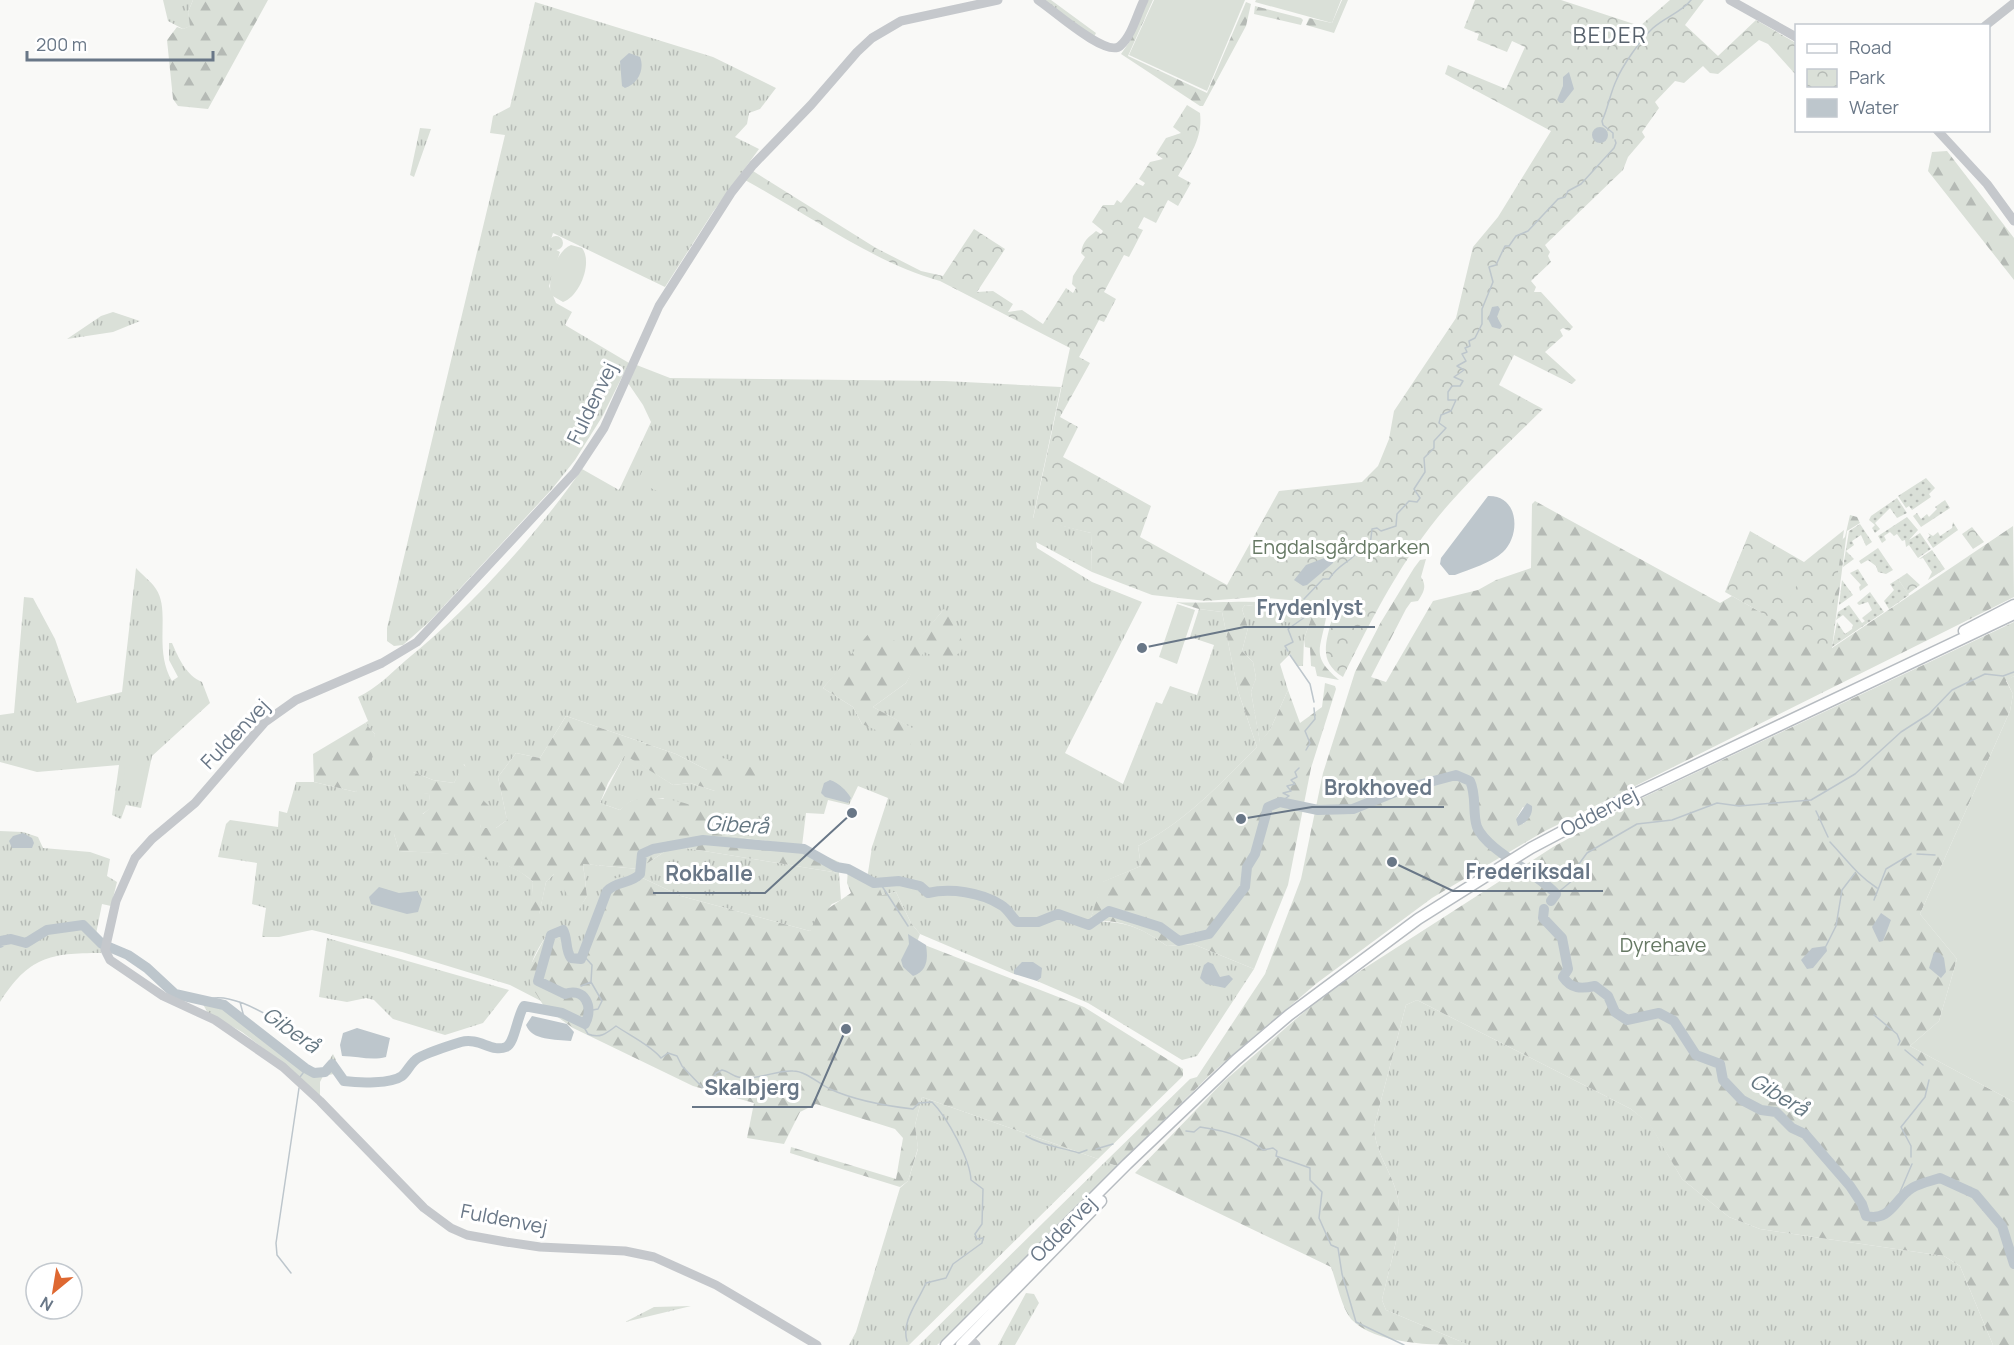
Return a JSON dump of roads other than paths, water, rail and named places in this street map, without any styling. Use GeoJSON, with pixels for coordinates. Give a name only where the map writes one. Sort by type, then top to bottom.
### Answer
{"type":"FeatureCollection","features":[{"type":"Feature","properties":{"kind":"main road","name":"Oddervej"},"geometry":{"type":"LineString","coordinates":[[1904,665],[2014,605]]}},
{"type":"Feature","properties":{"kind":"main road","name":"Oddervej"},"geometry":{"type":"LineString","coordinates":[[946,1345],[967,1340],[1119,1172],[1236,1060],[1289,1015],[1418,919],[1531,848],[1620,801],[2014,614]]}},
{"type":"Feature","properties":{"kind":"street","name":"Fuldenvej"},"geometry":{"type":"LineString","coordinates":[[817,1345],[716,1285],[654,1257],[625,1251],[518,1244],[467,1234],[451,1228],[423,1208],[320,1101],[283,1067],[229,1028],[163,996],[110,960],[105,950],[116,901],[135,858],[152,839],[195,803],[265,722],[296,700],[382,663],[417,642],[575,472],[604,428],[659,306],[730,194],[753,165],[811,105],[857,52],[872,38],[901,21],[998,0]]}},
{"type":"Feature","properties":{"kind":"street"},"geometry":{"type":"LineString","coordinates":[[1038,0],[1097,43],[1113,49],[1118,48],[1128,36],[1144,0]]}},
{"type":"Feature","properties":{"kind":"street"},"geometry":{"type":"LineString","coordinates":[[1730,0],[1795,36]]}},
{"type":"Feature","properties":{"kind":"street"},"geometry":{"type":"LineString","coordinates":[[1988,24],[2014,3]]}},
{"type":"Feature","properties":{"kind":"street"},"geometry":{"type":"LineString","coordinates":[[1939,132],[1987,184],[2014,221]]}},
{"type":"Feature","properties":{"kind":"water"},"geometry":{"type":"Polygon","coordinates":[[[629,53],[640,57],[642,66],[637,80],[625,88],[622,86],[620,61],[629,53]]]}},
{"type":"Feature","properties":{"kind":"water"},"geometry":{"type":"Polygon","coordinates":[[[1569,72],[1574,89],[1563,103],[1560,103],[1557,100],[1563,86],[1563,77],[1569,72]]]}},
{"type":"Feature","properties":{"kind":"water"},"geometry":{"type":"Polygon","coordinates":[[[1597,127],[1603,127],[1608,135],[1606,141],[1597,143],[1592,138],[1592,132],[1597,127]]]}},
{"type":"Feature","properties":{"kind":"water"},"geometry":{"type":"Polygon","coordinates":[[[1498,306],[1500,309],[1497,317],[1502,326],[1500,329],[1492,327],[1488,319],[1492,307],[1498,306]]]}},
{"type":"Feature","properties":{"kind":"water"},"geometry":{"type":"Polygon","coordinates":[[[1488,496],[1498,497],[1511,509],[1514,527],[1509,545],[1498,556],[1486,563],[1455,575],[1449,575],[1440,564],[1441,558],[1488,496]]]}},
{"type":"Feature","properties":{"kind":"water"},"geometry":{"type":"Polygon","coordinates":[[[1335,554],[1333,563],[1307,585],[1303,586],[1294,580],[1306,565],[1335,554]]]}},
{"type":"Feature","properties":{"kind":"water"},"geometry":{"type":"Polygon","coordinates":[[[830,780],[847,792],[851,798],[848,803],[825,797],[821,793],[824,783],[830,780]]]}},
{"type":"Feature","properties":{"kind":"water"},"geometry":{"type":"Polygon","coordinates":[[[1527,803],[1532,806],[1529,818],[1518,826],[1516,819],[1527,803]]]}},
{"type":"Feature","properties":{"kind":"water"},"geometry":{"type":"Polygon","coordinates":[[[23,833],[32,838],[34,843],[32,848],[12,848],[9,841],[13,836],[23,833]]]}},
{"type":"Feature","properties":{"kind":"water"},"geometry":{"type":"Polygon","coordinates":[[[379,887],[399,893],[417,891],[422,899],[418,912],[407,914],[371,904],[369,897],[379,887]]]}},
{"type":"Feature","properties":{"kind":"water"},"geometry":{"type":"Polygon","coordinates":[[[1881,913],[1891,920],[1883,941],[1879,942],[1872,927],[1881,913]]]}},
{"type":"Feature","properties":{"kind":"water"},"geometry":{"type":"Polygon","coordinates":[[[908,934],[926,945],[927,950],[927,959],[922,971],[913,976],[903,967],[901,960],[909,944],[908,934]]]}},
{"type":"Feature","properties":{"kind":"water"},"geometry":{"type":"Polygon","coordinates":[[[1826,946],[1827,951],[1813,968],[1807,969],[1801,960],[1812,948],[1826,946]]]}},
{"type":"Feature","properties":{"kind":"water"},"geometry":{"type":"Polygon","coordinates":[[[1934,952],[1940,953],[1944,958],[1946,972],[1941,978],[1929,968],[1934,952]]]}},
{"type":"Feature","properties":{"kind":"water"},"geometry":{"type":"Polygon","coordinates":[[[1022,962],[1033,962],[1042,968],[1041,978],[1037,981],[1014,974],[1014,970],[1022,962]]]}},
{"type":"Feature","properties":{"kind":"water"},"geometry":{"type":"Polygon","coordinates":[[[1208,962],[1213,964],[1220,977],[1229,975],[1233,979],[1225,988],[1206,984],[1200,978],[1204,965],[1208,962]]]}},
{"type":"Feature","properties":{"kind":"water"},"geometry":{"type":"Polygon","coordinates":[[[532,1016],[567,1024],[574,1032],[571,1041],[539,1037],[533,1034],[526,1025],[532,1016]]]}},
{"type":"Feature","properties":{"kind":"water"},"geometry":{"type":"Polygon","coordinates":[[[357,1028],[390,1038],[386,1057],[342,1056],[340,1045],[343,1033],[357,1028]]]}},
{"type":"Feature","properties":{"kind":"waterway"},"geometry":{"type":"LineString","coordinates":[[1613,138],[1613,133],[1603,125],[1602,121],[1623,68],[1653,28],[1691,0]]}},
{"type":"Feature","properties":{"kind":"waterway"},"geometry":{"type":"LineString","coordinates":[[1304,599],[1323,579],[1329,579],[1352,558],[1363,540],[1370,546],[1372,529],[1377,528],[1381,531],[1396,526],[1397,514],[1409,501],[1417,502],[1420,498],[1414,489],[1425,472],[1424,458],[1434,448],[1434,441],[1446,428],[1439,423],[1441,415],[1451,411],[1456,400],[1448,400],[1448,392],[1452,386],[1460,386],[1463,381],[1454,377],[1464,370],[1457,366],[1466,361],[1462,354],[1467,352],[1465,348],[1470,346],[1469,341],[1475,338],[1482,324],[1482,309],[1493,282],[1489,267],[1496,265],[1505,246],[1509,246],[1516,236],[1528,231],[1558,199],[1565,197],[1568,191],[1581,184],[1614,148],[1615,140]]}},
{"type":"Feature","properties":{"kind":"waterway"},"geometry":{"type":"LineString","coordinates":[[1288,651],[1285,646],[1293,642],[1288,629],[1305,617],[1304,613],[1299,612],[1302,608]]}},
{"type":"Feature","properties":{"kind":"waterway"},"geometry":{"type":"LineString","coordinates":[[1290,655],[1310,684],[1314,702]]}},
{"type":"Feature","properties":{"kind":"waterway"},"geometry":{"type":"LineString","coordinates":[[1556,894],[1573,880],[1576,868],[1587,853],[1637,824],[1672,820],[1717,803],[1739,806],[1811,800],[1855,774],[1901,732],[1929,714],[1952,690],[1985,674],[2003,676],[2014,672]]}},
{"type":"Feature","properties":{"kind":"waterway"},"geometry":{"type":"LineString","coordinates":[[1306,750],[1310,743],[1305,731],[1315,719],[1314,708]]}},
{"type":"Feature","properties":{"kind":"waterway"},"geometry":{"type":"LineString","coordinates":[[1280,802],[1289,796],[1283,793],[1291,791],[1287,786],[1295,784],[1291,780],[1297,777],[1295,772],[1299,768]]}},
{"type":"Feature","properties":{"kind":"waterway","name":"Giberå"},"geometry":{"type":"LineString","coordinates":[[0,943],[0,941],[11,939],[26,943],[47,930],[83,925],[102,944],[128,955],[147,968],[175,994],[224,1005],[314,1073],[325,1072],[332,1064],[344,1081],[374,1082],[397,1079],[418,1058],[461,1042],[474,1042],[496,1048],[506,1047],[512,1040],[524,1006],[562,1013],[585,1024],[588,1018],[588,1005],[582,996],[578,993],[565,994],[538,981],[551,935],[563,930],[571,958],[581,959],[607,891],[640,874],[642,854],[653,849],[703,840],[804,849],[836,867],[848,869],[874,883],[899,881],[920,886],[928,893],[955,891],[984,897],[1003,906],[1017,922],[1038,922],[1058,914],[1089,925],[1109,911],[1160,927],[1179,941],[1209,934],[1245,887],[1247,867],[1255,854],[1268,807],[1280,802],[1318,810],[1353,809],[1400,790],[1456,775],[1470,781],[1477,827],[1483,836],[1491,845],[1548,886],[1556,894],[1551,901]]}},
{"type":"Feature","properties":{"kind":"waterway"},"geometry":{"type":"LineString","coordinates":[[1816,811],[1828,837]]}},
{"type":"Feature","properties":{"kind":"waterway"},"geometry":{"type":"LineString","coordinates":[[1830,842],[1858,872],[1877,888]]}},
{"type":"Feature","properties":{"kind":"waterway"},"geometry":{"type":"LineString","coordinates":[[1874,900],[1886,869],[1911,854]]}},
{"type":"Feature","properties":{"kind":"waterway"},"geometry":{"type":"LineString","coordinates":[[1917,854],[1935,855]]}},
{"type":"Feature","properties":{"kind":"waterway"},"geometry":{"type":"LineString","coordinates":[[1826,946],[1836,926],[1842,890],[1855,873]]}},
{"type":"Feature","properties":{"kind":"waterway"},"geometry":{"type":"LineString","coordinates":[[880,883],[908,926]]}},
{"type":"Feature","properties":{"kind":"waterway","name":"Giberå"},"geometry":{"type":"LineString","coordinates":[[1544,909],[1543,918],[1562,938],[1568,969],[1563,977],[1569,984],[1585,988],[1595,986],[1608,996],[1615,1012],[1627,1020],[1659,1013],[1674,1021],[1696,1055],[1720,1064],[1723,1080],[1742,1100],[1761,1110],[1776,1112],[1792,1128],[1805,1134],[1850,1186],[1862,1204],[1866,1216],[1881,1216],[1912,1188],[1940,1178],[1975,1194],[2002,1226],[2014,1264]]}},
{"type":"Feature","properties":{"kind":"waterway"},"geometry":{"type":"LineString","coordinates":[[584,956],[592,965],[591,982],[602,1001],[598,1009],[587,1011]]}},
{"type":"Feature","properties":{"kind":"waterway"},"geometry":{"type":"LineString","coordinates":[[581,986],[591,982]]}},
{"type":"Feature","properties":{"kind":"waterway"},"geometry":{"type":"LineString","coordinates":[[204,1001],[216,998],[244,1004],[316,1042]]}},
{"type":"Feature","properties":{"kind":"waterway"},"geometry":{"type":"LineString","coordinates":[[240,1002],[245,1021]]}},
{"type":"Feature","properties":{"kind":"waterway"},"geometry":{"type":"LineString","coordinates":[[1874,1015],[1897,1034],[1900,1041],[1898,1045]]}},
{"type":"Feature","properties":{"kind":"waterway"},"geometry":{"type":"LineString","coordinates":[[582,1024],[588,1034],[596,1036],[616,1026],[646,1045],[661,1058],[668,1053],[677,1056],[682,1066],[703,1088],[708,1086],[716,1073],[722,1070],[745,1078],[793,1071],[803,1073],[826,1087],[850,1097],[872,1102],[913,1109],[919,1103],[932,1102],[957,1139],[967,1161],[971,1180],[983,1189],[982,1224],[975,1234],[977,1239],[983,1238],[982,1243],[953,1264],[946,1278],[926,1283],[908,1319],[907,1341]]}},
{"type":"Feature","properties":{"kind":"waterway"},"geometry":{"type":"LineString","coordinates":[[1905,1050],[1923,1065]]}},
{"type":"Feature","properties":{"kind":"waterway"},"geometry":{"type":"LineString","coordinates":[[300,1077],[306,1069]]}},
{"type":"Feature","properties":{"kind":"waterway"},"geometry":{"type":"LineString","coordinates":[[1911,1157],[1911,1146],[1901,1127],[1925,1097],[1929,1080]]}},
{"type":"Feature","properties":{"kind":"waterway"},"geometry":{"type":"LineString","coordinates":[[291,1273],[277,1255],[276,1243],[299,1088]]}},
{"type":"Feature","properties":{"kind":"waterway"},"geometry":{"type":"LineString","coordinates":[[1186,1131],[1194,1132],[1200,1127],[1225,1132],[1250,1141],[1263,1150],[1273,1148],[1277,1151],[1276,1156],[1310,1168],[1310,1180],[1322,1192],[1319,1218],[1331,1245],[1338,1248],[1342,1274],[1356,1322],[1404,1345]]}},
{"type":"Feature","properties":{"kind":"waterway"},"geometry":{"type":"LineString","coordinates":[[1026,1136],[1045,1144],[1079,1153],[1087,1150]]}},
{"type":"Feature","properties":{"kind":"waterway"},"geometry":{"type":"LineString","coordinates":[[1096,1149],[1113,1144]]}},
{"type":"Feature","properties":{"kind":"waterway"},"geometry":{"type":"LineString","coordinates":[[1903,1198],[1900,1192],[1912,1164]]}},
{"type":"Feature","properties":{"kind":"place","name":"Frydenlyst"},"geometry":{"type":"Point","coordinates":[1142,648]}},
{"type":"Feature","properties":{"kind":"place","name":"Rokballe"},"geometry":{"type":"Point","coordinates":[852,813]}},
{"type":"Feature","properties":{"kind":"place","name":"Brokhoved"},"geometry":{"type":"Point","coordinates":[1241,819]}},
{"type":"Feature","properties":{"kind":"place","name":"Frederiksdal"},"geometry":{"type":"Point","coordinates":[1392,862]}},
{"type":"Feature","properties":{"kind":"place","name":"Skalbjerg"},"geometry":{"type":"Point","coordinates":[846,1029]}},
{"type":"Feature","properties":{"kind":"district","name":"BEDER"},"geometry":{"type":"Point","coordinates":[1610,35]}},
{"type":"Feature","properties":{"kind":"park label","name":"Engdalsgårdparken"},"geometry":{"type":"Point","coordinates":[1341,547]}},
{"type":"Feature","properties":{"kind":"park label","name":"Dyrehave"},"geometry":{"type":"Point","coordinates":[1663,945]}}]}
